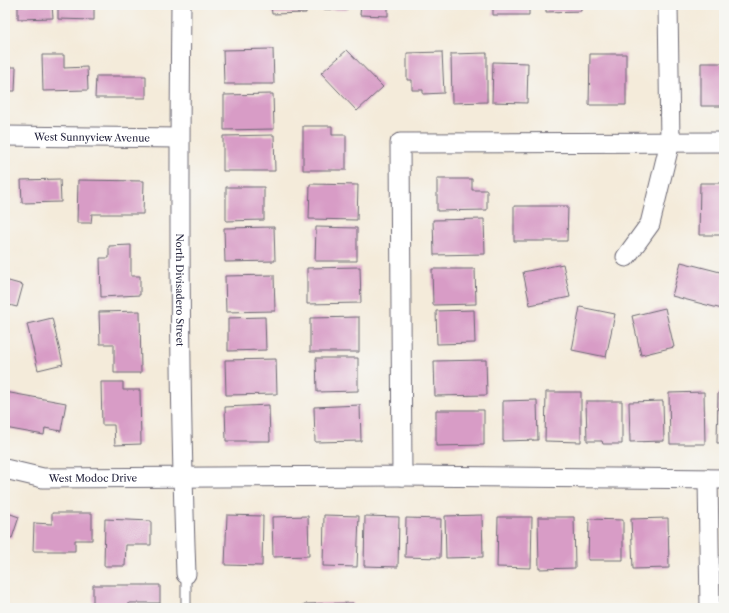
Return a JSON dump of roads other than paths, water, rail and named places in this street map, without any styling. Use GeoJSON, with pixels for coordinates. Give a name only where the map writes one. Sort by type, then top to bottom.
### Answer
{"type":"FeatureCollection","features":[{"type":"Feature","properties":{"kind":"street","name":"North Divisadero Street"},"geometry":{"type":"LineString","coordinates":[[181,5],[179,138],[182,477],[186,574]]}},
{"type":"Feature","properties":{"kind":"street"},"geometry":{"type":"LineString","coordinates":[[626,257],[650,224],[670,142],[668,5]]}},
{"type":"Feature","properties":{"kind":"street","name":"West Sunnyview Avenue"},"geometry":{"type":"LineString","coordinates":[[5,136],[179,138]]}},
{"type":"Feature","properties":{"kind":"street"},"geometry":{"type":"LineString","coordinates":[[402,476],[400,143],[724,142]]}},
{"type":"Feature","properties":{"kind":"street","name":"West Modoc Drive"},"geometry":{"type":"LineString","coordinates":[[5,469],[43,478],[402,476],[716,479]]}},
{"type":"Feature","properties":{"kind":"street"},"geometry":{"type":"LineString","coordinates":[[710,601],[716,479]]}},
{"type":"Feature","properties":{"kind":"lane"},"geometry":{"type":"LineString","coordinates":[[186,574],[186,608]]}}]}
